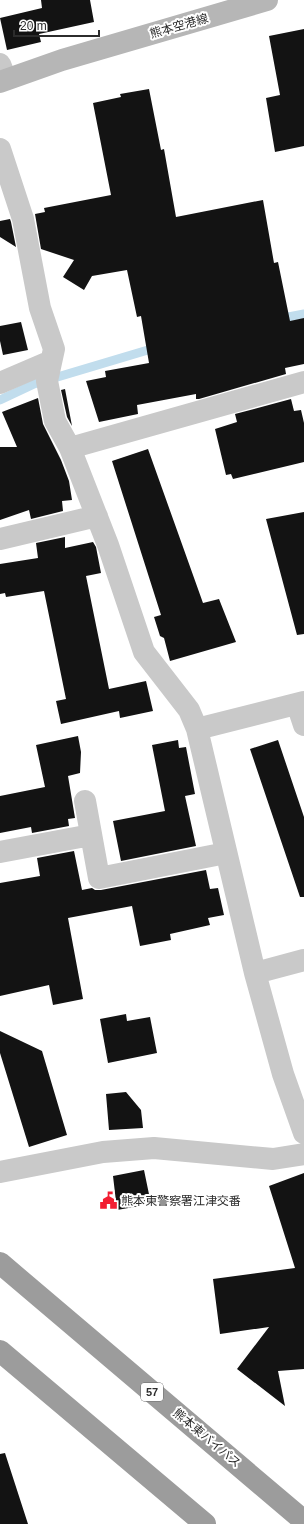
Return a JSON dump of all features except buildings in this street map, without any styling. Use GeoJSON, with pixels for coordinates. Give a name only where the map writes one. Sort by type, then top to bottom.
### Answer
{"type":"FeatureCollection","features":[{"type":"Feature","properties":{"kind":"highway","name":"熊本東バイパス"},"geometry":{"type":"LineString","coordinates":[[0,1262],[304,1521]]}},
{"type":"Feature","properties":{"kind":"highway"},"geometry":{"type":"LineString","coordinates":[[0,1351],[205,1524]]}},
{"type":"Feature","properties":{"kind":"main road","name":"熊本空港線"},"geometry":{"type":"LineString","coordinates":[[2,75],[62,60],[267,0]]}},
{"type":"Feature","properties":{"kind":"street"},"geometry":{"type":"LineString","coordinates":[[0,149],[23,219],[40,308],[54,349],[47,381],[56,421],[70,448],[97,516],[144,652],[189,710],[197,729],[255,973],[282,1074],[304,1133]]}},
{"type":"Feature","properties":{"kind":"street"},"geometry":{"type":"LineString","coordinates":[[0,383],[52,361]]}},
{"type":"Feature","properties":{"kind":"street"},"geometry":{"type":"LineString","coordinates":[[70,448],[304,382]]}},
{"type":"Feature","properties":{"kind":"street"},"geometry":{"type":"LineString","coordinates":[[0,539],[97,516]]}},
{"type":"Feature","properties":{"kind":"street"},"geometry":{"type":"LineString","coordinates":[[197,729],[301,703],[304,725]]}},
{"type":"Feature","properties":{"kind":"street"},"geometry":{"type":"LineString","coordinates":[[85,801],[99,878],[226,853]]}},
{"type":"Feature","properties":{"kind":"street"},"geometry":{"type":"LineString","coordinates":[[0,852],[91,835]]}},
{"type":"Feature","properties":{"kind":"street"},"geometry":{"type":"LineString","coordinates":[[255,973],[304,960]]}},
{"type":"Feature","properties":{"kind":"street"},"geometry":{"type":"LineString","coordinates":[[0,1172],[103,1152],[154,1148],[274,1159],[304,1154]]}},
{"type":"Feature","properties":{"kind":"waterway"},"geometry":{"type":"LineString","coordinates":[[278,319],[304,314]]}},
{"type":"Feature","properties":{"kind":"waterway"},"geometry":{"type":"LineString","coordinates":[[0,400],[34,384],[158,347]]}},
{"type":"Feature","properties":{"kind":"place","name":"熊本東警察署江津交番"},"geometry":{"type":"Point","coordinates":[108,1201]}}]}
